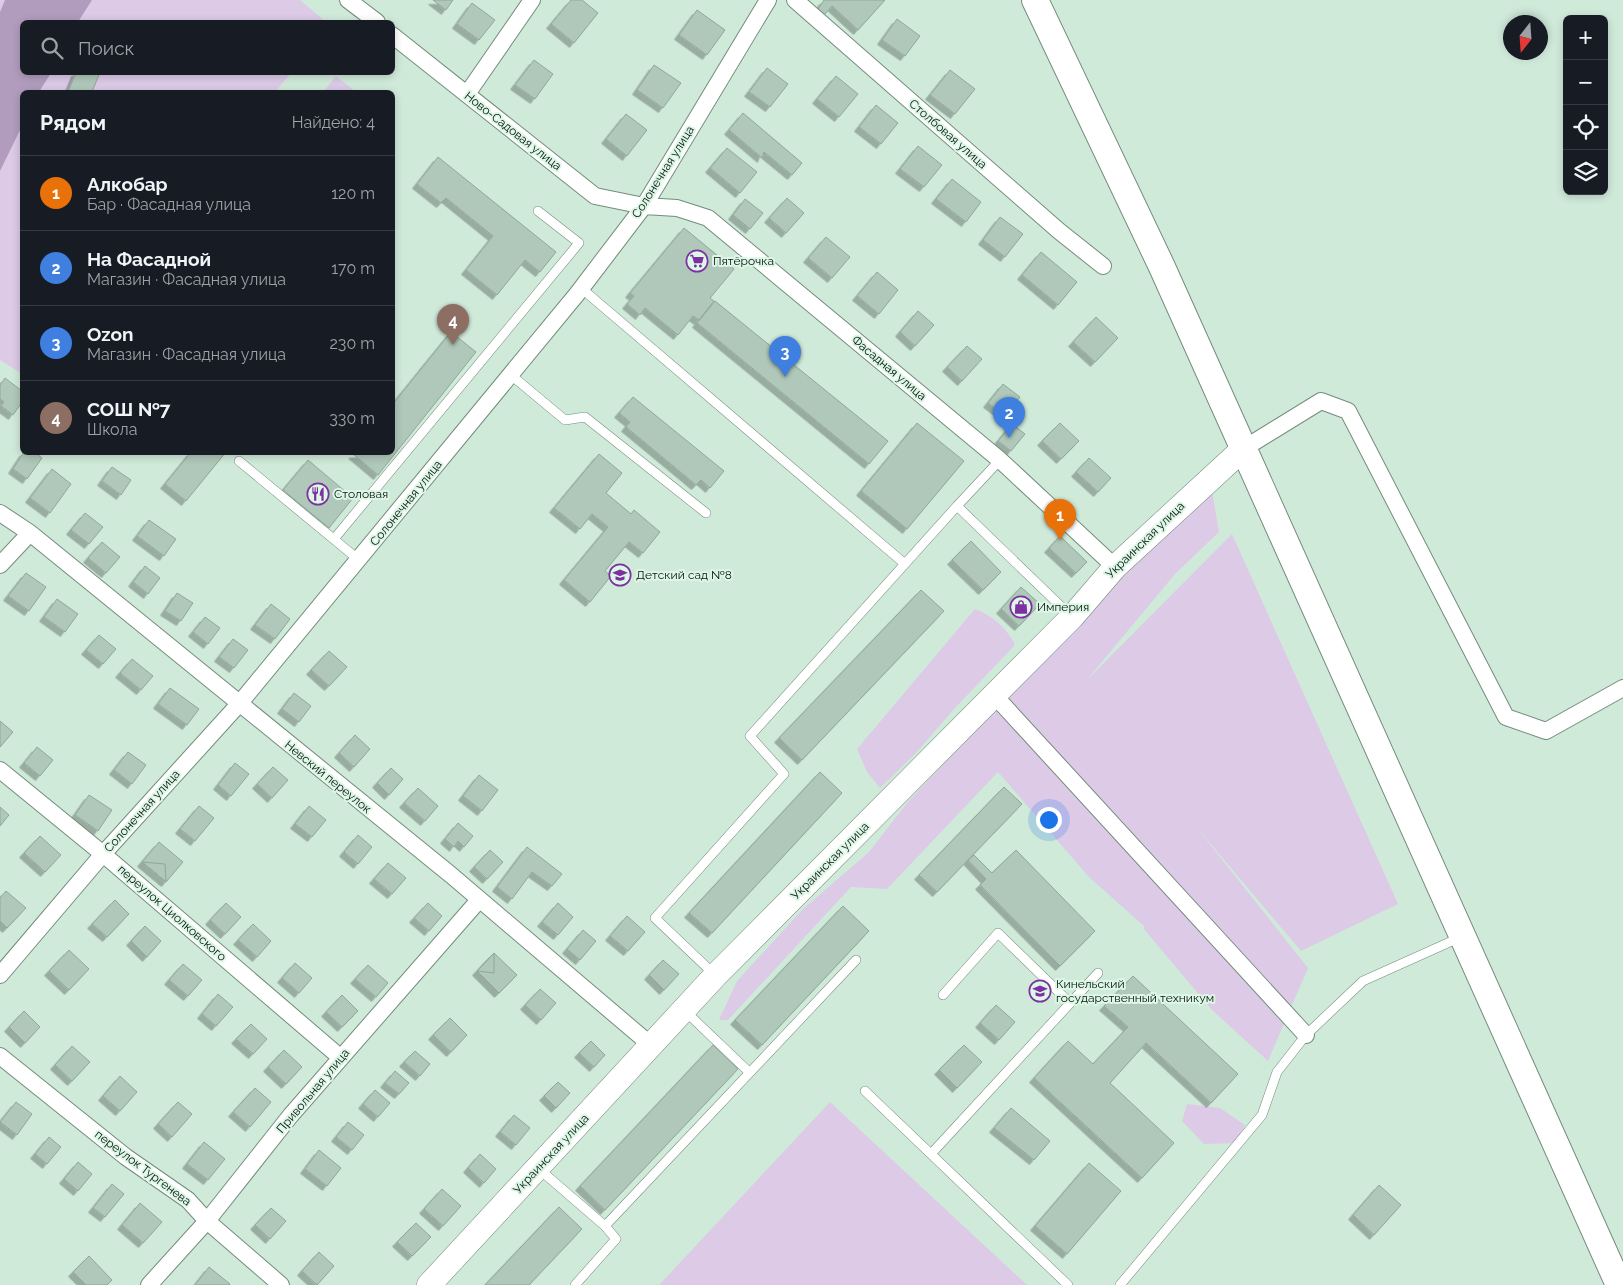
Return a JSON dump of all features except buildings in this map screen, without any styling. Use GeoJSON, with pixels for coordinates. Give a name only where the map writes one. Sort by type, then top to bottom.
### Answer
{"type":"FeatureCollection","features":[{"type":"Feature","properties":{"kind":"main road"},"geometry":{"type":"LineString","coordinates":[[1035,0],[1162,267],[1551,1129],[1619,1285]]}},
{"type":"Feature","properties":{"kind":"main road","name":"Украинская улица"},"geometry":{"type":"LineString","coordinates":[[429,1285],[715,976],[1072,617],[1115,567],[1243,449]]}},
{"type":"Feature","properties":{"kind":"street"},"geometry":{"type":"LineString","coordinates":[[348,0],[374,20]]}},
{"type":"Feature","properties":{"kind":"street"},"geometry":{"type":"LineString","coordinates":[[467,94],[532,0]]}},
{"type":"Feature","properties":{"kind":"street","name":"Солонечная улица"},"geometry":{"type":"LineString","coordinates":[[0,975],[103,854],[239,704],[581,288],[644,206],[768,0]]}},
{"type":"Feature","properties":{"kind":"street","name":"Столбовая улица"},"geometry":{"type":"LineString","coordinates":[[795,0],[1059,231],[1103,266]]}},
{"type":"Feature","properties":{"kind":"street","name":"Ново-Садовая улица"},"geometry":{"type":"LineString","coordinates":[[395,37],[595,196],[644,206]]}},
{"type":"Feature","properties":{"kind":"street","name":"Фасадная улица"},"geometry":{"type":"LineString","coordinates":[[644,206],[677,208],[708,218],[1000,460],[1115,567]]}},
{"type":"Feature","properties":{"kind":"street"},"geometry":{"type":"LineString","coordinates":[[1243,449],[1321,401],[1348,411],[1506,717],[1546,731],[1623,688]]}},
{"type":"Feature","properties":{"kind":"street","name":"Невский переулок"},"geometry":{"type":"LineString","coordinates":[[0,513],[30,533],[479,900],[652,1046]]}},
{"type":"Feature","properties":{"kind":"street"},"geometry":{"type":"LineString","coordinates":[[0,565],[30,533]]}},
{"type":"Feature","properties":{"kind":"street"},"geometry":{"type":"LineString","coordinates":[[994,695],[1306,1035]]}},
{"type":"Feature","properties":{"kind":"street","name":"переулок Циолковского"},"geometry":{"type":"LineString","coordinates":[[0,770],[103,854],[341,1058]]}},
{"type":"Feature","properties":{"kind":"street","name":"Привольная улица"},"geometry":{"type":"LineString","coordinates":[[149,1285],[207,1221],[291,1116],[479,900]]}},
{"type":"Feature","properties":{"kind":"street","name":"переулок Тургенева"},"geometry":{"type":"LineString","coordinates":[[0,1056],[126,1157],[188,1200],[207,1221],[281,1285]]}},
{"type":"Feature","properties":{"kind":"lane"},"geometry":{"type":"LineString","coordinates":[[334,539],[579,243],[538,211]]}},
{"type":"Feature","properties":{"kind":"lane"},"geometry":{"type":"LineString","coordinates":[[581,288],[905,564]]}},
{"type":"Feature","properties":{"kind":"lane"},"geometry":{"type":"LineString","coordinates":[[511,375],[565,420],[585,417],[706,513]]}},
{"type":"Feature","properties":{"kind":"lane"},"geometry":{"type":"LineString","coordinates":[[239,460],[359,560]]}},
{"type":"Feature","properties":{"kind":"lane"},"geometry":{"type":"LineString","coordinates":[[715,976],[656,918],[784,774],[750,736],[1000,460]]}},
{"type":"Feature","properties":{"kind":"lane"},"geometry":{"type":"LineString","coordinates":[[957,506],[1072,617]]}},
{"type":"Feature","properties":{"kind":"lane"},"geometry":{"type":"LineString","coordinates":[[943,995],[998,933],[1070,1003]]}},
{"type":"Feature","properties":{"kind":"lane"},"geometry":{"type":"LineString","coordinates":[[1120,1285],[1262,1114],[1277,1072],[1306,1035],[1363,981],[1464,936]]}},
{"type":"Feature","properties":{"kind":"lane"},"geometry":{"type":"LineString","coordinates":[[605,1226],[856,960]]}},
{"type":"Feature","properties":{"kind":"lane"},"geometry":{"type":"LineString","coordinates":[[931,1154],[1098,973]]}},
{"type":"Feature","properties":{"kind":"lane"},"geometry":{"type":"LineString","coordinates":[[684,1010],[750,1072]]}},
{"type":"Feature","properties":{"kind":"lane"},"geometry":{"type":"LineString","coordinates":[[865,1091],[1068,1285]]}},
{"type":"Feature","properties":{"kind":"lane"},"geometry":{"type":"LineString","coordinates":[[537,1168],[605,1226],[616,1239],[574,1285]]}},
{"type":"Feature","properties":{"kind":"shaded area"},"geometry":{"type":"Polygon","coordinates":[[[0,0],[300,0],[324,20],[20,20],[20,75],[289,75],[277,90],[20,90],[20,373],[0,360],[0,0]]]}},
{"type":"Feature","properties":{"kind":"shaded area"},"geometry":{"type":"Polygon","coordinates":[[[5,0],[92,0],[79,20],[20,20],[20,75],[50,75],[40,90],[20,90],[20,130],[0,171],[0,12],[5,0]]]}},
{"type":"Feature","properties":{"kind":"shaded area"},"geometry":{"type":"Polygon","coordinates":[[[336,76],[354,90],[325,90],[336,76]]]}},
{"type":"Feature","properties":{"kind":"shaded area"},"geometry":{"type":"Polygon","coordinates":[[[1210,480],[1219,532],[1175,574],[1086,681],[1232,534],[1398,904],[1301,951],[1193,823],[1308,968],[1268,1061],[1212,1010],[1143,928],[1145,927],[1089,877],[998,772],[887,889],[851,887],[728,1020],[719,1020],[737,981],[802,910],[869,852],[907,803],[1210,480]]]}},
{"type":"Feature","properties":{"kind":"shaded area"},"geometry":{"type":"Polygon","coordinates":[[[975,609],[999,623],[1015,645],[954,709],[915,754],[880,788],[867,772],[857,749],[975,609]]]}},
{"type":"Feature","properties":{"kind":"shaded area"},"geometry":{"type":"Polygon","coordinates":[[[830,1102],[1027,1285],[659,1285],[830,1102]]]}},
{"type":"Feature","properties":{"kind":"shaded area"},"geometry":{"type":"Polygon","coordinates":[[[1187,1104],[1220,1108],[1245,1125],[1236,1143],[1204,1144],[1182,1121],[1187,1104]]]}},
{"type":"Feature","properties":{"kind":"place","name":"Пятёрочка"},"geometry":{"type":"Point","coordinates":[697,261]}},
{"type":"Feature","properties":{"kind":"place","name":"СОШ №7"},"geometry":{"type":"Point","coordinates":[453,345]}},
{"type":"Feature","properties":{"kind":"place","name":"Ozon"},"geometry":{"type":"Point","coordinates":[785,377]}},
{"type":"Feature","properties":{"kind":"place","name":"На Фасадной"},"geometry":{"type":"Point","coordinates":[1009,438]}},
{"type":"Feature","properties":{"kind":"place","name":"Столовая"},"geometry":{"type":"Point","coordinates":[318,494]}},
{"type":"Feature","properties":{"kind":"place","name":"Алкобар"},"geometry":{"type":"Point","coordinates":[1060,540]}},
{"type":"Feature","properties":{"kind":"place","name":"Детский сад №8"},"geometry":{"type":"Point","coordinates":[620,575]}},
{"type":"Feature","properties":{"kind":"place","name":"Империя"},"geometry":{"type":"Point","coordinates":[1021,607]}},
{"type":"Feature","properties":{"kind":"place","name":"Кинельский государственный техникум"},"geometry":{"type":"Point","coordinates":[1040,991]}}]}
